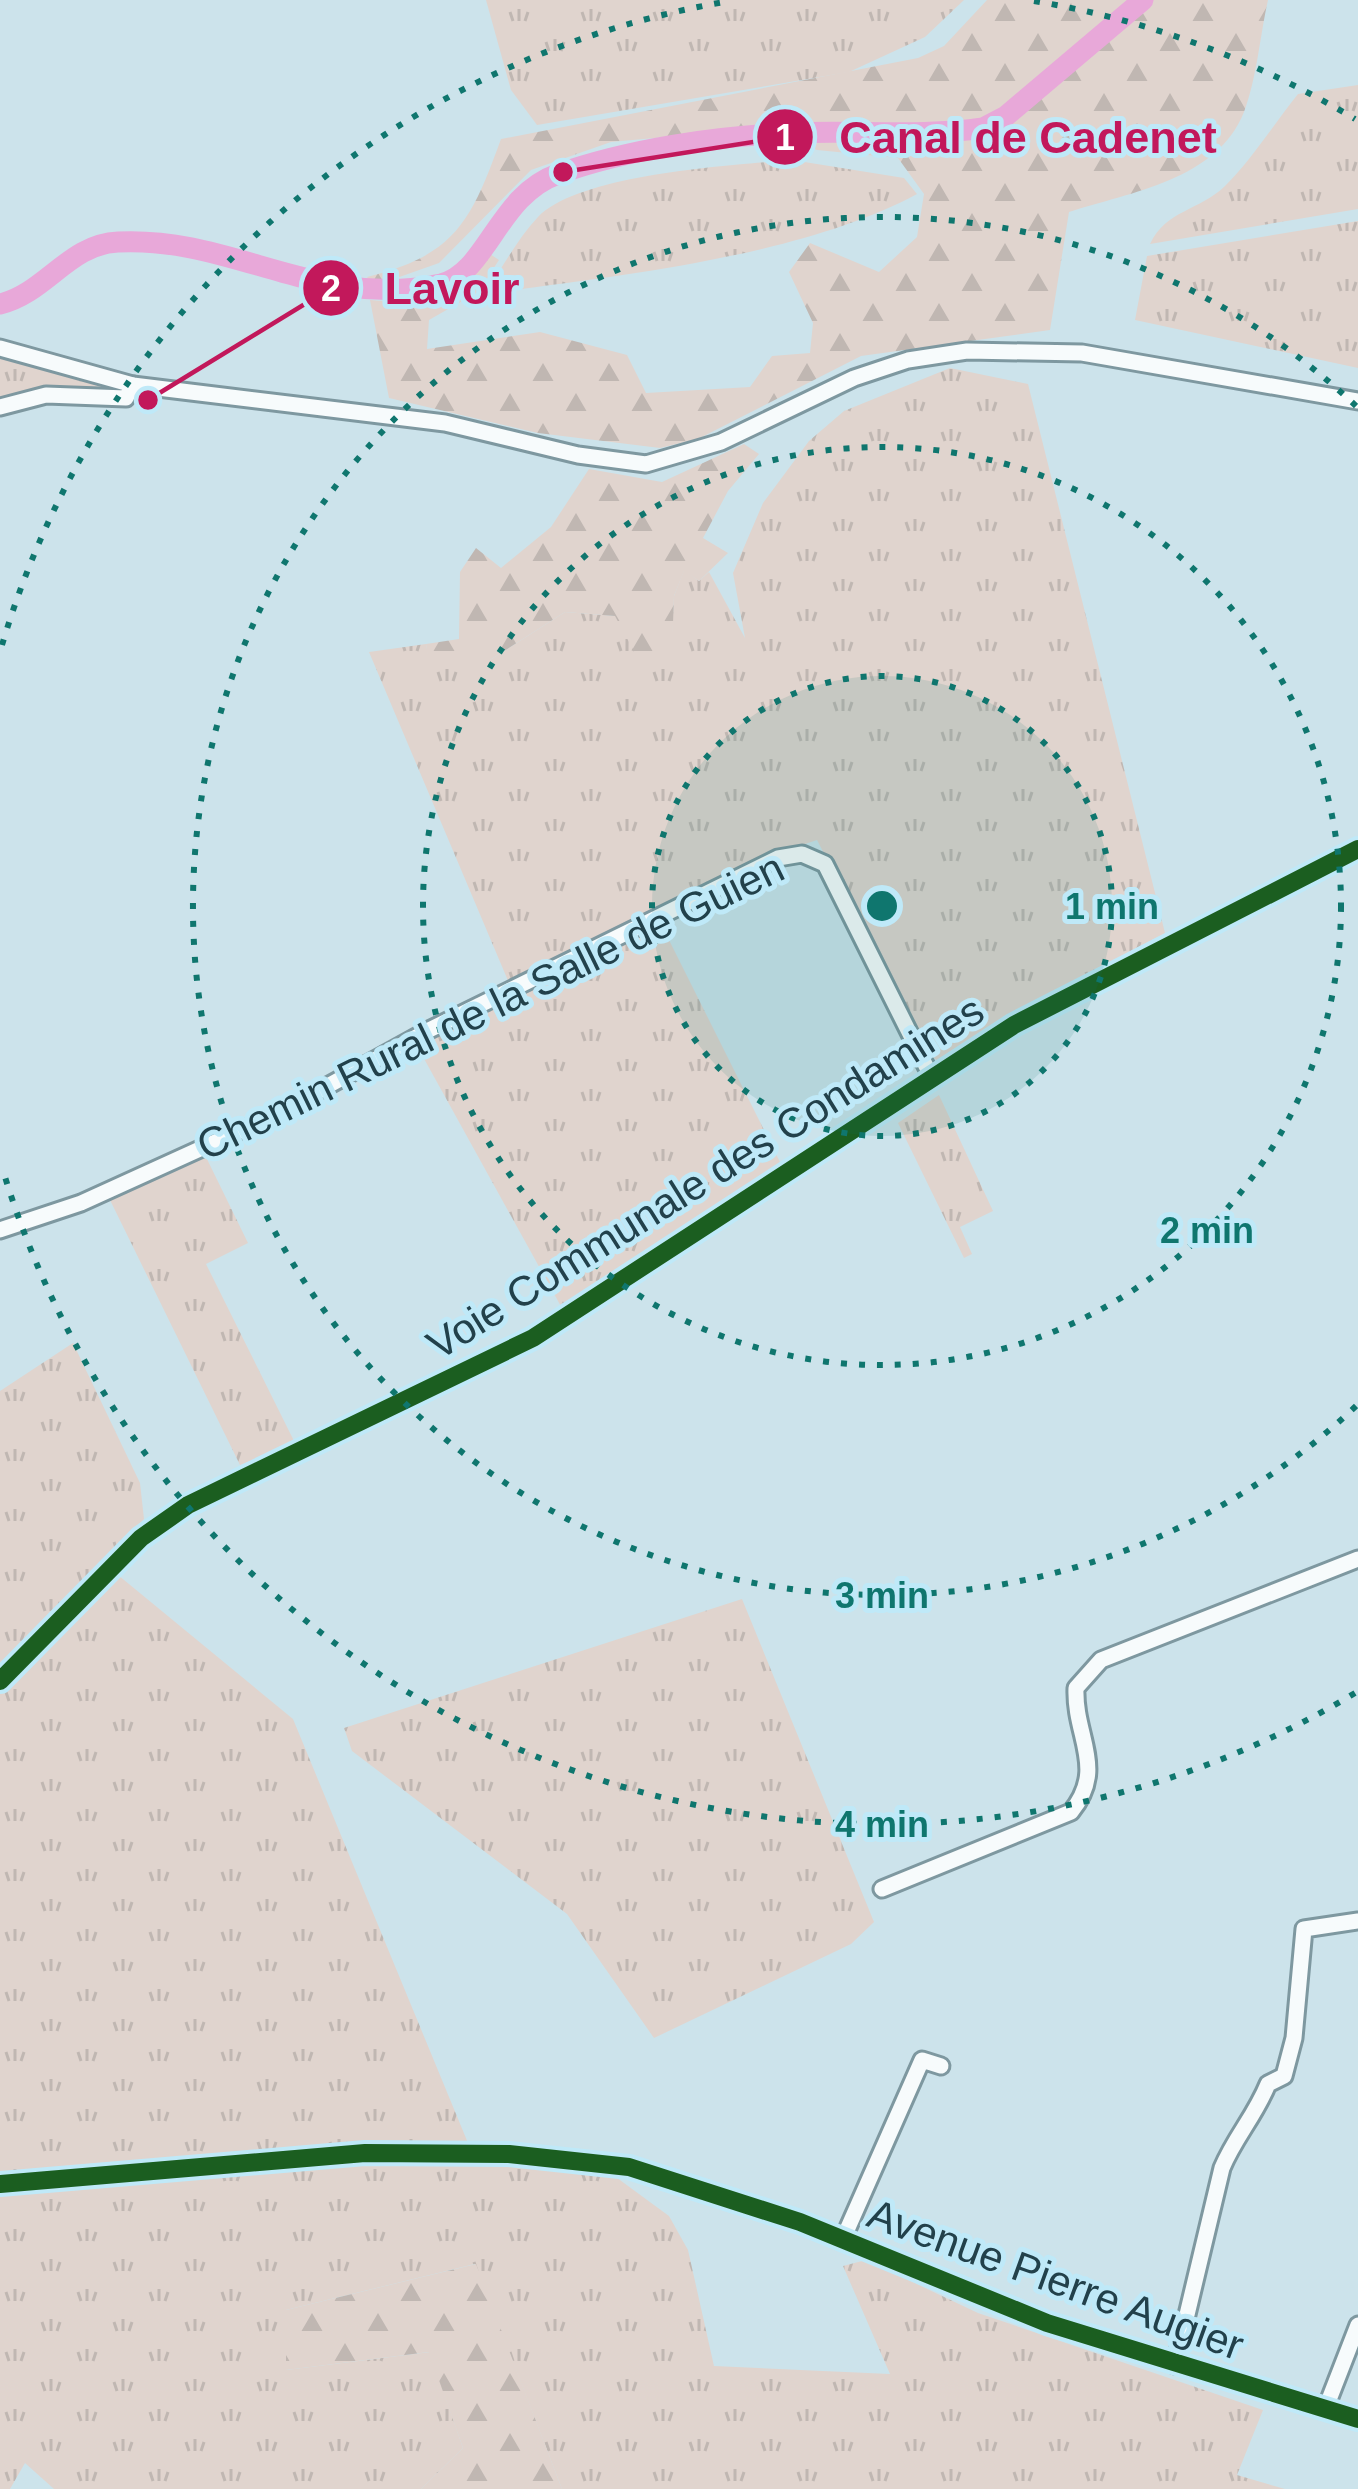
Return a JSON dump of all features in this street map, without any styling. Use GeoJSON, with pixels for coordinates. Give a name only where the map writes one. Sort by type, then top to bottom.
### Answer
{"type":"FeatureCollection","features":[{"type":"Feature","properties":{"kind":"street"},"geometry":{"type":"LineString","coordinates":[[0,348],[134,385],[445,423],[578,455],[646,464],[722,442],[854,378],[908,360],[967,351],[1082,353],[1358,400]]}},
{"type":"Feature","properties":{"kind":"street"},"geometry":{"type":"LineString","coordinates":[[0,407],[46,395],[126,398],[134,385]]}},
{"type":"Feature","properties":{"kind":"street","name":"Voie Communale des Condamines"},"geometry":{"type":"LineString","coordinates":[[0,1681],[141,1538],[188,1505],[532,1338],[932,1078],[1094,980],[1358,849]]}},
{"type":"Feature","properties":{"kind":"street","name":"Chemin Rural de la Salle de Guien"},"geometry":{"type":"LineString","coordinates":[[0,1230],[80,1203],[277,1114],[427,1031],[700,895],[778,858],[802,854],[825,864],[932,1078]]}},
{"type":"Feature","properties":{"kind":"street"},"geometry":{"type":"LineString","coordinates":[[881,1889],[1071,1812],[1084,1796],[1091,1759],[1076,1688],[1101,1660],[1358,1559]]}},
{"type":"Feature","properties":{"kind":"street"},"geometry":{"type":"LineString","coordinates":[[1175,2365],[1222,2168],[1234,2139],[1254,2121],[1268,2084],[1284,2076],[1294,2038],[1304,1929],[1358,1921]]}},
{"type":"Feature","properties":{"kind":"street"},"geometry":{"type":"LineString","coordinates":[[843,2239],[922,2060],[941,2066]]}},
{"type":"Feature","properties":{"kind":"street","name":"Avenue Pierre Augier"},"geometry":{"type":"LineString","coordinates":[[0,2184],[345,2154],[509,2154],[629,2167],[843,2239],[1047,2323],[1358,2419]]}},
{"type":"Feature","properties":{"kind":"street"},"geometry":{"type":"LineString","coordinates":[[1325,2410],[1358,2325]]}},
{"type":"Feature","properties":{"kind":"green space"},"geometry":{"type":"Polygon","coordinates":[[[486,0],[964,0],[925,37],[849,72],[537,125],[511,90],[486,0]]]}},
{"type":"Feature","properties":{"kind":"green space"},"geometry":{"type":"Polygon","coordinates":[[[987,0],[1268,0],[1244,112],[1214,154],[1170,180],[1069,212],[1050,330],[861,356],[698,439],[660,448],[538,433],[389,398],[370,300],[405,300],[436,292],[490,254],[499,260],[478,292],[429,320],[427,349],[540,332],[627,355],[646,393],[750,387],[772,356],[810,353],[813,323],[789,272],[810,243],[879,272],[917,237],[924,194],[898,158],[817,150],[763,128],[611,142],[531,170],[439,263],[374,286],[367,277],[421,258],[456,230],[480,192],[501,139],[918,58],[944,46],[987,0]]]}},
{"type":"Feature","properties":{"kind":"green space"},"geometry":{"type":"Polygon","coordinates":[[[1358,85],[1358,209],[1150,244],[1174,217],[1225,186],[1298,94],[1358,85]]]}},
{"type":"Feature","properties":{"kind":"green space"},"geometry":{"type":"Polygon","coordinates":[[[792,160],[904,178],[917,194],[870,216],[763,249],[484,294],[530,226],[558,202],[658,174],[792,160]]]}},
{"type":"Feature","properties":{"kind":"green space"},"geometry":{"type":"Polygon","coordinates":[[[1358,221],[1358,368],[1135,320],[1147,256],[1358,221]]]}},
{"type":"Feature","properties":{"kind":"green space"},"geometry":{"type":"Polygon","coordinates":[[[0,356],[110,390],[68,387],[0,400],[0,356]]]}},
{"type":"Feature","properties":{"kind":"green space"},"geometry":{"type":"Polygon","coordinates":[[[950,368],[1028,384],[1165,933],[1085,975],[943,1064],[930,1056],[817,840],[775,854],[509,983],[369,652],[426,644],[429,660],[490,660],[565,612],[616,616],[671,651],[674,596],[684,570],[699,581],[709,572],[745,638],[733,573],[763,503],[809,441],[844,411],[950,368]]]}},
{"type":"Feature","properties":{"kind":"green space"},"geometry":{"type":"Polygon","coordinates":[[[744,444],[759,454],[728,491],[703,538],[728,553],[699,581],[684,571],[674,596],[672,651],[636,655],[615,616],[565,612],[490,660],[428,660],[426,644],[459,639],[460,572],[476,548],[501,568],[551,527],[589,469],[662,482],[744,444]]]}},
{"type":"Feature","properties":{"kind":"green space"},"geometry":{"type":"Polygon","coordinates":[[[660,922],[781,1164],[563,1310],[417,1046],[660,922]]]}},
{"type":"Feature","properties":{"kind":"green space"},"geometry":{"type":"Polygon","coordinates":[[[939,1095],[993,1211],[960,1227],[972,1254],[964,1258],[898,1123],[939,1095]]]}},
{"type":"Feature","properties":{"kind":"green space"},"geometry":{"type":"Polygon","coordinates":[[[206,1157],[248,1243],[206,1264],[295,1443],[240,1465],[110,1200],[206,1157]]]}},
{"type":"Feature","properties":{"kind":"green space"},"geometry":{"type":"Polygon","coordinates":[[[73,1343],[140,1483],[144,1519],[0,1666],[0,1391],[73,1343]]]}},
{"type":"Feature","properties":{"kind":"green space"},"geometry":{"type":"Polygon","coordinates":[[[118,1575],[293,1719],[468,2143],[311,2146],[0,2177],[0,1690],[118,1575]]]}},
{"type":"Feature","properties":{"kind":"green space"},"geometry":{"type":"Polygon","coordinates":[[[742,1599],[874,1922],[851,1944],[654,2038],[567,1914],[352,1751],[344,1728],[742,1599]]]}},
{"type":"Feature","properties":{"kind":"green space"},"geometry":{"type":"Polygon","coordinates":[[[466,2162],[609,2172],[669,2216],[688,2250],[714,2366],[890,2374],[843,2266],[866,2260],[978,2313],[1263,2410],[1237,2475],[1285,2489],[562,2489],[475,2264],[286,2310],[286,2370],[430,2352],[463,2448],[421,2489],[54,2489],[25,2463],[10,2489],[0,2489],[0,2194],[254,2167],[466,2162]]]}},
{"type":"Feature","properties":{"kind":"green space"},"geometry":{"type":"Polygon","coordinates":[[[476,2264],[562,2489],[421,2489],[463,2448],[429,2352],[286,2370],[286,2310],[476,2264]]]}},
{"type":"Feature","properties":{"kind":"waterway"},"geometry":{"type":"LineString","coordinates":[[0,304],[31,290],[85,251],[118,242],[200,250],[354,288],[441,284],[470,265],[521,198],[538,184],[585,165],[733,137],[983,128],[1006,116],[1143,0]]}},
{"type":"Feature","properties":{"kind":"cycle path"},"geometry":{"type":"LineString","coordinates":[[0,1681],[141,1538],[188,1505],[533,1338],[1014,1025],[1358,849]]}},
{"type":"Feature","properties":{"kind":"cycle path"},"geometry":{"type":"LineString","coordinates":[[0,2184],[365,2153],[509,2154],[629,2167],[800,2222],[1047,2323],[1358,2419]]}},
{"type":"Feature","properties":{"kind":"place","name":"Canal de Cadenet"},"geometry":{"type":"Point","coordinates":[563,172]}},
{"type":"Feature","properties":{"kind":"place","name":"Lavoir"},"geometry":{"type":"Point","coordinates":[148,400]}}]}
